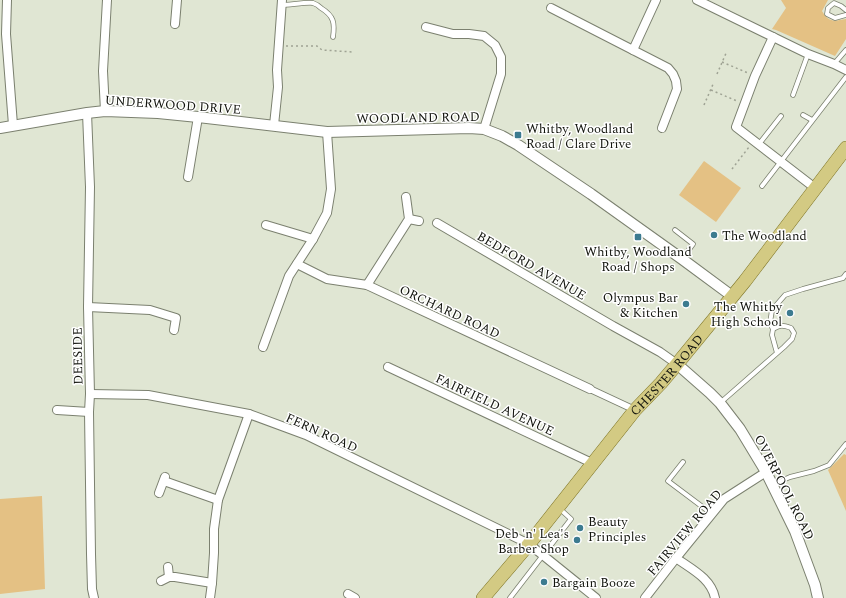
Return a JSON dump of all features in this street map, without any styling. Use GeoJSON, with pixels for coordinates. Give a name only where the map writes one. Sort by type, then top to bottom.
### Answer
{"type":"FeatureCollection","features":[{"type":"Feature","properties":{"kind":"main road","name":"CHESTER ROAD"},"geometry":{"type":"LineString","coordinates":[[487,597],[635,410],[661,383],[744,281],[846,148]]}},
{"type":"Feature","properties":{"kind":"street"},"geometry":{"type":"LineString","coordinates":[[6,0],[3,34],[13,125]]}},
{"type":"Feature","properties":{"kind":"street"},"geometry":{"type":"LineString","coordinates":[[105,111],[103,71],[107,0]]}},
{"type":"Feature","properties":{"kind":"street"},"geometry":{"type":"LineString","coordinates":[[175,24],[177,0]]}},
{"type":"Feature","properties":{"kind":"street"},"geometry":{"type":"LineString","coordinates":[[633,50],[656,0]]}},
{"type":"Feature","properties":{"kind":"street"},"geometry":{"type":"LineString","coordinates":[[697,0],[808,54],[846,70]]}},
{"type":"Feature","properties":{"kind":"street"},"geometry":{"type":"LineString","coordinates":[[274,125],[278,87],[277,70],[281,2]]}},
{"type":"Feature","properties":{"kind":"street"},"geometry":{"type":"LineString","coordinates":[[551,8],[668,68],[673,74],[677,89],[662,128]]}},
{"type":"Feature","properties":{"kind":"street"},"geometry":{"type":"LineString","coordinates":[[426,27],[453,34],[484,36],[495,45],[500,57],[501,74],[484,129]]}},
{"type":"Feature","properties":{"kind":"street"},"geometry":{"type":"LineString","coordinates":[[773,37],[736,126],[815,188]]}},
{"type":"Feature","properties":{"kind":"street","name":"UNDERWOOD DRIVE"},"geometry":{"type":"LineString","coordinates":[[0,128],[105,111],[158,113],[274,125]]}},
{"type":"Feature","properties":{"kind":"street","name":"DEESIDE"},"geometry":{"type":"LineString","coordinates":[[87,113],[90,187],[88,307],[90,394],[90,554],[94,598]]}},
{"type":"Feature","properties":{"kind":"street"},"geometry":{"type":"LineString","coordinates":[[188,177],[198,117]]}},
{"type":"Feature","properties":{"kind":"street","name":"WOODLAND ROAD"},"geometry":{"type":"LineString","coordinates":[[274,125],[327,132],[469,128],[484,129],[502,136],[518,145],[591,194],[732,296]]}},
{"type":"Feature","properties":{"kind":"street"},"geometry":{"type":"LineString","coordinates":[[263,346],[286,282],[313,239],[327,213],[331,189],[327,132]]}},
{"type":"Feature","properties":{"kind":"street"},"geometry":{"type":"LineString","coordinates":[[367,285],[409,219],[406,197]]}},
{"type":"Feature","properties":{"kind":"street"},"geometry":{"type":"LineString","coordinates":[[409,219],[419,221]]}},
{"type":"Feature","properties":{"kind":"street","name":"BEDFORD AVENUE"},"geometry":{"type":"LineString","coordinates":[[437,223],[660,352],[677,364]]}},
{"type":"Feature","properties":{"kind":"street"},"geometry":{"type":"LineString","coordinates":[[266,225],[313,239]]}},
{"type":"Feature","properties":{"kind":"street","name":"ORCHARD ROAD"},"geometry":{"type":"LineString","coordinates":[[297,264],[327,280],[367,285],[590,390]]}},
{"type":"Feature","properties":{"kind":"street"},"geometry":{"type":"LineString","coordinates":[[88,307],[150,310],[179,318],[174,330]]}},
{"type":"Feature","properties":{"kind":"street","name":"OVERPOOL ROAD"},"geometry":{"type":"LineString","coordinates":[[677,364],[720,403],[740,429],[766,472],[796,531],[815,585],[818,598]]}},
{"type":"Feature","properties":{"kind":"street","name":"FAIRFIELD AVENUE"},"geometry":{"type":"LineString","coordinates":[[388,367],[592,463]]}},
{"type":"Feature","properties":{"kind":"street"},"geometry":{"type":"LineString","coordinates":[[590,390],[635,410]]}},
{"type":"Feature","properties":{"kind":"street","name":"FERN ROAD"},"geometry":{"type":"LineString","coordinates":[[90,394],[148,395],[249,414],[306,435],[529,544],[596,598]]}},
{"type":"Feature","properties":{"kind":"street"},"geometry":{"type":"LineString","coordinates":[[57,410],[89,412]]}},
{"type":"Feature","properties":{"kind":"street"},"geometry":{"type":"LineString","coordinates":[[210,598],[214,553],[214,529],[218,500],[249,414]]}},
{"type":"Feature","properties":{"kind":"street","name":"FAIRVIEW ROAD"},"geometry":{"type":"LineString","coordinates":[[645,598],[724,500],[766,472]]}},
{"type":"Feature","properties":{"kind":"street"},"geometry":{"type":"LineString","coordinates":[[159,493],[165,479],[218,500]]}},
{"type":"Feature","properties":{"kind":"street"},"geometry":{"type":"LineString","coordinates":[[676,558],[707,581],[715,598]]}},
{"type":"Feature","properties":{"kind":"street"},"geometry":{"type":"LineString","coordinates":[[168,567],[169,577]]}},
{"type":"Feature","properties":{"kind":"street"},"geometry":{"type":"LineString","coordinates":[[161,581],[169,577],[175,577],[212,583]]}},
{"type":"Feature","properties":{"kind":"lane"},"geometry":{"type":"LineString","coordinates":[[281,2],[311,3],[320,6],[327,12],[334,22],[333,37]]}},
{"type":"Feature","properties":{"kind":"lane"},"geometry":{"type":"LineString","coordinates":[[846,10],[834,3],[828,8],[827,14],[835,18],[846,15]]}},
{"type":"Feature","properties":{"kind":"lane"},"geometry":{"type":"LineString","coordinates":[[834,64],[845,51]]}},
{"type":"Feature","properties":{"kind":"lane"},"geometry":{"type":"LineString","coordinates":[[794,95],[808,54]]}},
{"type":"Feature","properties":{"kind":"lane"},"geometry":{"type":"LineString","coordinates":[[762,186],[846,77]]}},
{"type":"Feature","properties":{"kind":"lane"},"geometry":{"type":"LineString","coordinates":[[803,115],[812,120]]}},
{"type":"Feature","properties":{"kind":"lane"},"geometry":{"type":"LineString","coordinates":[[756,143],[781,116]]}},
{"type":"Feature","properties":{"kind":"lane"},"geometry":{"type":"LineString","coordinates":[[675,230],[693,244],[682,259]]}},
{"type":"Feature","properties":{"kind":"lane"},"geometry":{"type":"LineString","coordinates":[[777,353],[772,335],[773,329],[770,323],[772,310],[785,295],[845,278]]}},
{"type":"Feature","properties":{"kind":"lane"},"geometry":{"type":"LineString","coordinates":[[720,403],[784,347],[792,339],[794,334],[791,328],[783,326],[778,326],[773,329]]}},
{"type":"Feature","properties":{"kind":"lane"},"geometry":{"type":"LineString","coordinates":[[772,485],[790,477],[814,471],[828,465],[846,444]]}},
{"type":"Feature","properties":{"kind":"lane"},"geometry":{"type":"LineString","coordinates":[[683,462],[668,481],[712,514]]}},
{"type":"Feature","properties":{"kind":"lane"},"geometry":{"type":"LineString","coordinates":[[510,598],[571,519],[558,507]]}},
{"type":"Feature","properties":{"kind":"path"},"geometry":{"type":"LineString","coordinates":[[278,46],[317,46],[322,50],[353,52]]}},
{"type":"Feature","properties":{"kind":"path"},"geometry":{"type":"LineString","coordinates":[[717,74],[727,51]]}},
{"type":"Feature","properties":{"kind":"path"},"geometry":{"type":"LineString","coordinates":[[722,62],[756,76]]}},
{"type":"Feature","properties":{"kind":"path"},"geometry":{"type":"LineString","coordinates":[[704,105],[714,82]]}},
{"type":"Feature","properties":{"kind":"path"},"geometry":{"type":"LineString","coordinates":[[711,90],[744,104]]}},
{"type":"Feature","properties":{"kind":"path"},"geometry":{"type":"LineString","coordinates":[[732,169],[756,143]]}},
{"type":"Feature","properties":{"kind":"shaded area"},"geometry":{"type":"Polygon","coordinates":[[[781,0],[828,0],[822,11],[827,18],[835,21],[846,19],[846,39],[835,56],[772,29],[786,8],[781,0]]]}},
{"type":"Feature","properties":{"kind":"shaded area"},"geometry":{"type":"Polygon","coordinates":[[[704,161],[741,188],[716,222],[679,195],[704,161]]]}},
{"type":"Feature","properties":{"kind":"shaded area"},"geometry":{"type":"Polygon","coordinates":[[[844,454],[846,455],[846,511],[828,470],[844,454]]]}},
{"type":"Feature","properties":{"kind":"shaded area"},"geometry":{"type":"Polygon","coordinates":[[[42,496],[45,589],[0,594],[0,499],[42,496]]]}},
{"type":"Feature","properties":{"kind":"place","name":"Whitby, Woodland Road / Clare Drive"},"geometry":{"type":"Point","coordinates":[518,135]}},
{"type":"Feature","properties":{"kind":"place","name":"The Woodland"},"geometry":{"type":"Point","coordinates":[714,235]}},
{"type":"Feature","properties":{"kind":"place","name":"Whitby, Woodland Road / Shops"},"geometry":{"type":"Point","coordinates":[638,237]}},
{"type":"Feature","properties":{"kind":"place","name":"Olympus Bar & Kitchen"},"geometry":{"type":"Point","coordinates":[686,304]}},
{"type":"Feature","properties":{"kind":"place","name":"The Whitby High School"},"geometry":{"type":"Point","coordinates":[790,313]}},
{"type":"Feature","properties":{"kind":"place","name":"Beauty Principles"},"geometry":{"type":"Point","coordinates":[580,528]}},
{"type":"Feature","properties":{"kind":"place","name":"Deb 'n' Lea's Barber Shop"},"geometry":{"type":"Point","coordinates":[577,540]}},
{"type":"Feature","properties":{"kind":"place","name":"Bargain Booze"},"geometry":{"type":"Point","coordinates":[544,582]}}]}
